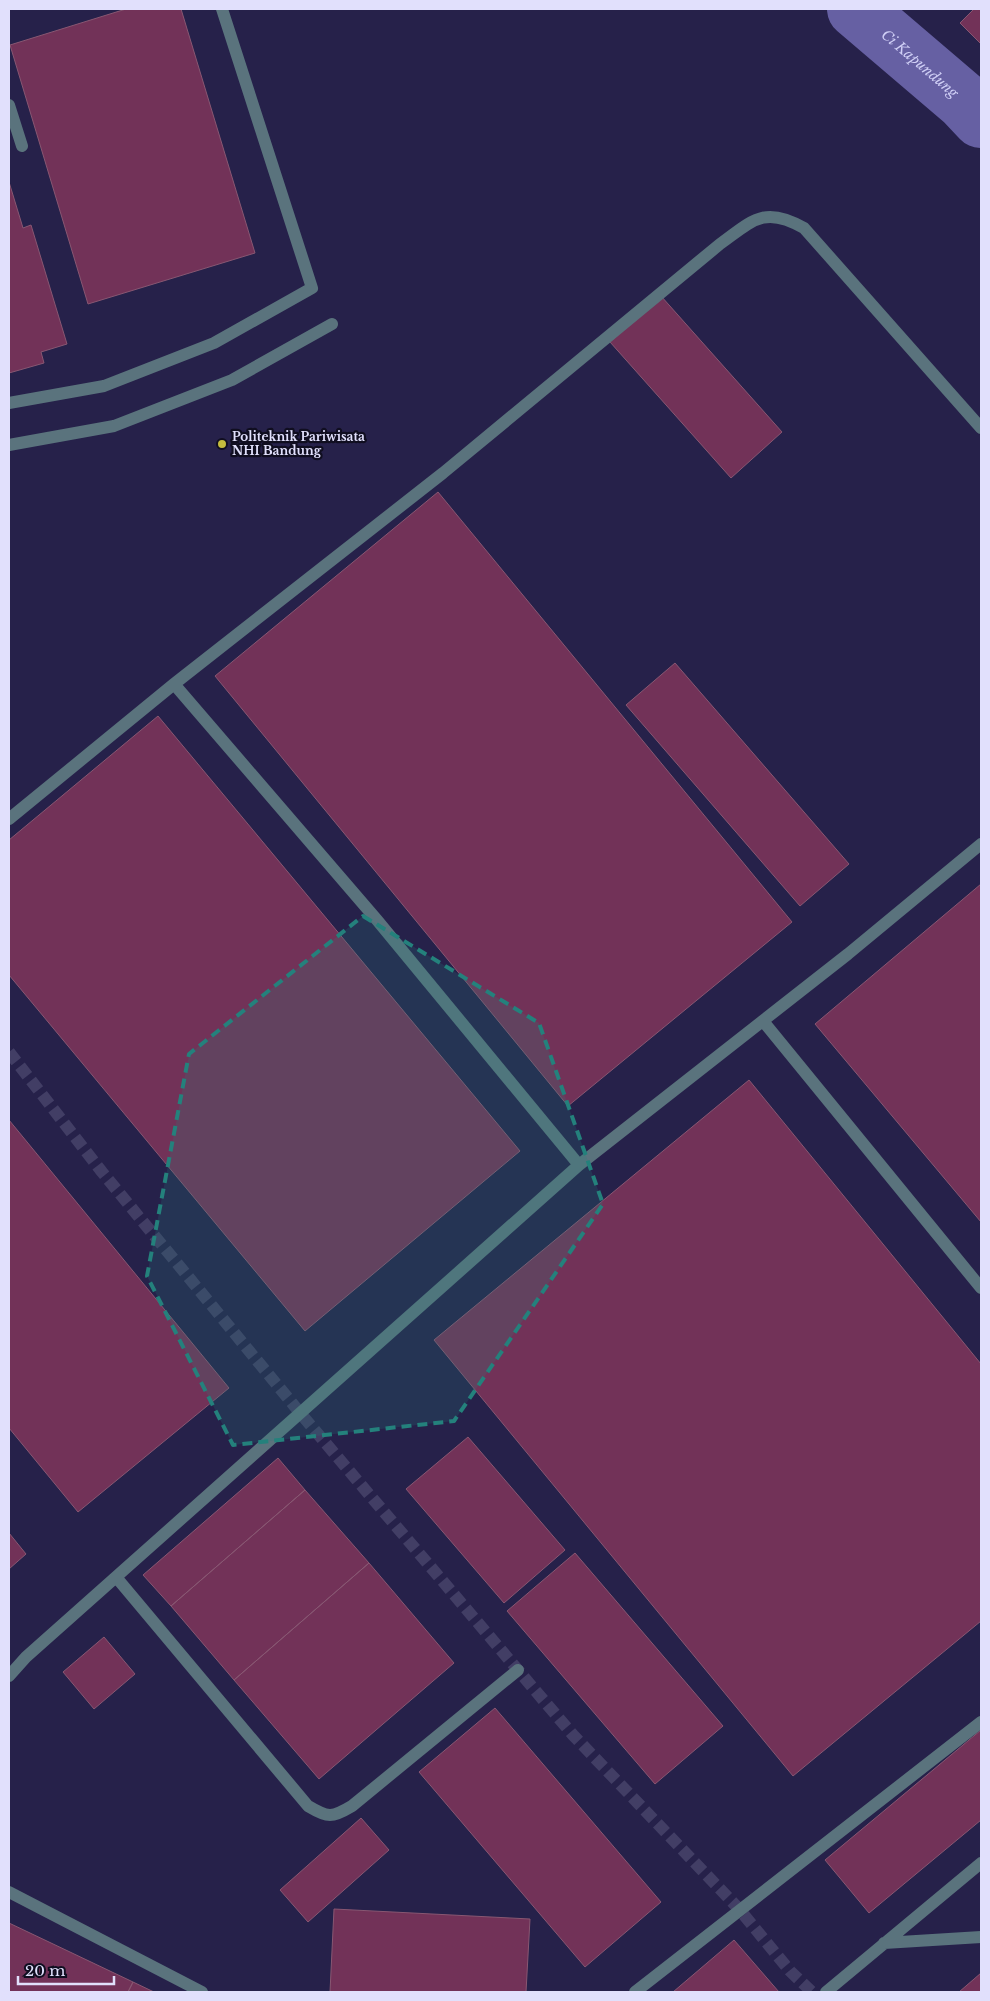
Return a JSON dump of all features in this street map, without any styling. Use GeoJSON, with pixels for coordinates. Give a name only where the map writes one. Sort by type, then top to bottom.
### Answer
{"type":"FeatureCollection","features":[{"type":"Feature","properties":{"kind":"lane"},"geometry":{"type":"LineString","coordinates":[[9,403],[113,383],[214,343],[312,288],[222,9]]}},
{"type":"Feature","properties":{"kind":"lane"},"geometry":{"type":"LineString","coordinates":[[9,105],[22,146]]}},
{"type":"Feature","properties":{"kind":"lane"},"geometry":{"type":"LineString","coordinates":[[9,820],[174,684],[442,473],[720,244],[753,220],[770,216],[787,218],[804,228],[981,428]]}},
{"type":"Feature","properties":{"kind":"lane"},"geometry":{"type":"LineString","coordinates":[[9,445],[114,426],[232,380],[332,324]]}},
{"type":"Feature","properties":{"kind":"lane"},"geometry":{"type":"LineString","coordinates":[[174,684],[376,920],[579,1165]]}},
{"type":"Feature","properties":{"kind":"lane"},"geometry":{"type":"LineString","coordinates":[[9,1676],[26,1657],[579,1165],[763,1021],[981,844]]}},
{"type":"Feature","properties":{"kind":"lane"},"geometry":{"type":"LineString","coordinates":[[763,1021],[981,1288]]}},
{"type":"Feature","properties":{"kind":"lane"},"geometry":{"type":"LineString","coordinates":[[116,1577],[308,1806],[324,1816],[337,1815],[352,1806],[518,1670]]}},
{"type":"Feature","properties":{"kind":"lane"},"geometry":{"type":"LineString","coordinates":[[635,1992],[981,1722]]}},
{"type":"Feature","properties":{"kind":"lane"},"geometry":{"type":"LineString","coordinates":[[826,1992],[981,1863]]}},
{"type":"Feature","properties":{"kind":"lane"},"geometry":{"type":"LineString","coordinates":[[9,1892],[202,1992]]}},
{"type":"Feature","properties":{"kind":"lane"},"geometry":{"type":"LineString","coordinates":[[884,1943],[981,1937]]}},
{"type":"Feature","properties":{"kind":"highlighted area"},"geometry":{"type":"Polygon","coordinates":[[[363,916],[539,1023],[603,1204],[454,1421],[233,1445],[147,1276],[189,1054],[363,916]]]}},
{"type":"Feature","properties":{"kind":"building"},"geometry":{"type":"Polygon","coordinates":[[[126,9],[181,9],[255,253],[88,304],[10,45],[126,9]]]}},
{"type":"Feature","properties":{"kind":"building"},"geometry":{"type":"Polygon","coordinates":[[[974,9],[981,9],[981,44],[960,23],[974,9]]]}},
{"type":"Feature","properties":{"kind":"building"},"geometry":{"type":"Polygon","coordinates":[[[9,182],[23,228],[31,225],[67,344],[41,352],[44,363],[9,373],[9,182]]]}},
{"type":"Feature","properties":{"kind":"building"},"geometry":{"type":"Polygon","coordinates":[[[661,296],[782,432],[731,478],[610,342],[661,296]]]}},
{"type":"Feature","properties":{"kind":"building"},"geometry":{"type":"Polygon","coordinates":[[[438,492],[792,922],[568,1106],[215,676],[438,492]]]}},
{"type":"Feature","properties":{"kind":"building"},"geometry":{"type":"Polygon","coordinates":[[[675,663],[849,864],[800,906],[626,705],[675,663]]]}},
{"type":"Feature","properties":{"kind":"building"},"geometry":{"type":"Polygon","coordinates":[[[158,716],[520,1151],[305,1331],[9,975],[9,840],[158,716]]]}},
{"type":"Feature","properties":{"kind":"building"},"geometry":{"type":"Polygon","coordinates":[[[981,884],[981,1222],[815,1024],[981,884]]]}},
{"type":"Feature","properties":{"kind":"building"},"geometry":{"type":"Polygon","coordinates":[[[749,1080],[981,1364],[981,1621],[793,1776],[434,1340],[749,1080]]]}},
{"type":"Feature","properties":{"kind":"building"},"geometry":{"type":"Polygon","coordinates":[[[9,1120],[229,1388],[78,1512],[9,1428],[9,1120]]]}},
{"type":"Feature","properties":{"kind":"building"},"geometry":{"type":"Polygon","coordinates":[[[468,1437],[565,1550],[504,1603],[406,1489],[468,1437]]]}},
{"type":"Feature","properties":{"kind":"building"},"geometry":{"type":"Polygon","coordinates":[[[278,1458],[305,1490],[171,1606],[143,1575],[278,1458]]]}},
{"type":"Feature","properties":{"kind":"building"},"geometry":{"type":"Polygon","coordinates":[[[305,1490],[369,1563],[234,1680],[171,1606],[305,1490]]]}},
{"type":"Feature","properties":{"kind":"building"},"geometry":{"type":"Polygon","coordinates":[[[9,1533],[26,1554],[9,1569],[9,1533]]]}},
{"type":"Feature","properties":{"kind":"building"},"geometry":{"type":"Polygon","coordinates":[[[575,1553],[723,1726],[655,1784],[507,1611],[575,1553]]]}},
{"type":"Feature","properties":{"kind":"building"},"geometry":{"type":"Polygon","coordinates":[[[369,1563],[454,1663],[319,1779],[234,1680],[369,1563]]]}},
{"type":"Feature","properties":{"kind":"building"},"geometry":{"type":"Polygon","coordinates":[[[104,1637],[135,1674],[94,1709],[63,1672],[104,1637]]]}},
{"type":"Feature","properties":{"kind":"building"},"geometry":{"type":"Polygon","coordinates":[[[495,1708],[661,1902],[585,1967],[419,1772],[495,1708]]]}},
{"type":"Feature","properties":{"kind":"building"},"geometry":{"type":"Polygon","coordinates":[[[981,1730],[981,1820],[869,1913],[825,1860],[981,1730]]]}},
{"type":"Feature","properties":{"kind":"building"},"geometry":{"type":"Polygon","coordinates":[[[361,1818],[389,1850],[308,1922],[280,1890],[361,1818]]]}},
{"type":"Feature","properties":{"kind":"building"},"geometry":{"type":"Polygon","coordinates":[[[334,1909],[530,1919],[526,1992],[330,1992],[334,1909]]]}},
{"type":"Feature","properties":{"kind":"building"},"geometry":{"type":"Polygon","coordinates":[[[9,1923],[133,1982],[128,1992],[9,1992],[9,1923]]]}},
{"type":"Feature","properties":{"kind":"building"},"geometry":{"type":"Polygon","coordinates":[[[734,1940],[779,1992],[673,1992],[734,1940]]]}},
{"type":"Feature","properties":{"kind":"building"},"geometry":{"type":"Polygon","coordinates":[[[981,1973],[981,1992],[959,1992],[981,1973]]]}},
{"type":"Feature","properties":{"kind":"building"},"geometry":{"type":"Polygon","coordinates":[[[133,1982],[154,1992],[128,1992],[133,1982]]]}},
{"type":"Feature","properties":{"kind":"waterway","name":"Ci Kapundung"},"geometry":{"type":"LineString","coordinates":[[856,9],[965,102],[981,119]]}},
{"type":"Feature","properties":{"kind":"tunnel"},"geometry":{"type":"LineString","coordinates":[[9,1052],[102,1172],[301,1414],[573,1735],[739,1909],[790,1971],[812,1992]]}},
{"type":"Feature","properties":{"kind":"place","name":"Politeknik Pariwisata NHI Bandung"},"geometry":{"type":"Point","coordinates":[222,444]}}]}
